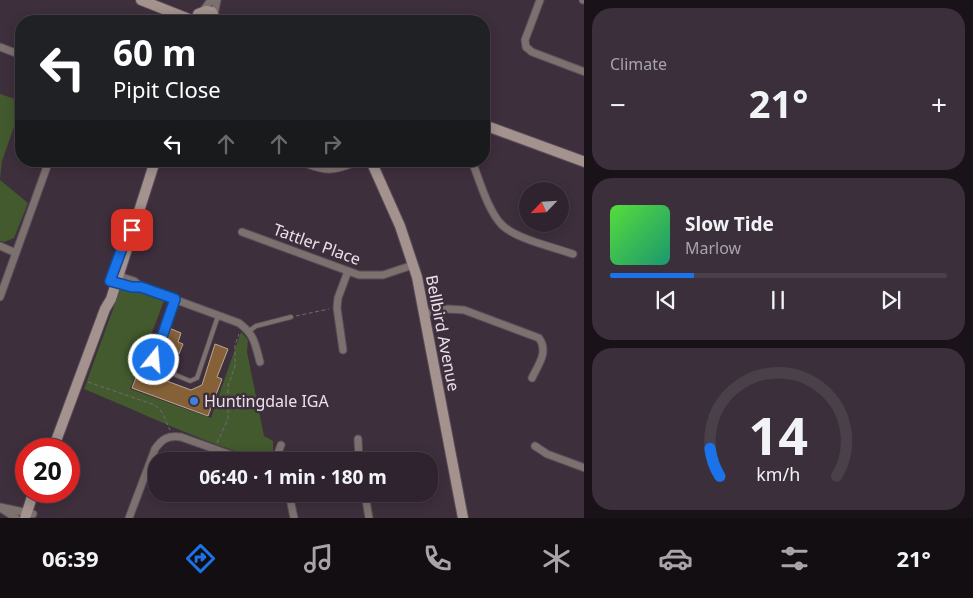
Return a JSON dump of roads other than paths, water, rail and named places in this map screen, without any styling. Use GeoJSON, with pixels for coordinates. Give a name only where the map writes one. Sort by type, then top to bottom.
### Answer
{"type":"FeatureCollection","features":[{"type":"Feature","properties":{"kind":"street"},"geometry":{"type":"LineString","coordinates":[[141,0],[178,13],[192,15]]}},
{"type":"Feature","properties":{"kind":"street"},"geometry":{"type":"LineString","coordinates":[[200,15],[211,0]]}},
{"type":"Feature","properties":{"kind":"street"},"geometry":{"type":"LineString","coordinates":[[216,0],[219,15]]}},
{"type":"Feature","properties":{"kind":"street"},"geometry":{"type":"LineString","coordinates":[[540,0],[525,40],[526,47],[532,52],[584,72]]}},
{"type":"Feature","properties":{"kind":"street"},"geometry":{"type":"LineString","coordinates":[[201,15],[209,11],[214,15]]}},
{"type":"Feature","properties":{"kind":"street"},"geometry":{"type":"LineString","coordinates":[[0,47],[15,52]]}},
{"type":"Feature","properties":{"kind":"street"},"geometry":{"type":"LineString","coordinates":[[490,127],[584,162]]}},
{"type":"Feature","properties":{"kind":"street"},"geometry":{"type":"LineString","coordinates":[[0,297],[47,167]]}},
{"type":"Feature","properties":{"kind":"street"},"geometry":{"type":"LineString","coordinates":[[57,438],[78,378],[105,309],[111,299],[115,278],[131,238],[153,167]]}},
{"type":"Feature","properties":{"kind":"street"},"geometry":{"type":"LineString","coordinates":[[317,167],[328,171],[344,167]]}},
{"type":"Feature","properties":{"kind":"street","name":"Bellbird Avenue"},"geometry":{"type":"LineString","coordinates":[[374,167],[400,226],[413,265],[425,313],[462,518]]}},
{"type":"Feature","properties":{"kind":"street"},"geometry":{"type":"LineString","coordinates":[[475,167],[501,224],[512,233],[573,254]]}},
{"type":"Feature","properties":{"kind":"street","name":"Tattler Place"},"geometry":{"type":"LineString","coordinates":[[242,232],[348,271],[370,276],[383,275],[413,265]]}},
{"type":"Feature","properties":{"kind":"street"},"geometry":{"type":"LineString","coordinates":[[0,246],[16,253]]}},
{"type":"Feature","properties":{"kind":"street"},"geometry":{"type":"LineString","coordinates":[[343,350],[337,308],[338,298],[348,271]]}},
{"type":"Feature","properties":{"kind":"street"},"geometry":{"type":"LineString","coordinates":[[115,278],[134,281],[141,287],[218,316],[246,329],[253,338],[260,362]]}},
{"type":"Feature","properties":{"kind":"street"},"geometry":{"type":"LineString","coordinates":[[425,313],[448,309],[464,310],[539,338],[543,344],[543,357],[532,378]]}},
{"type":"Feature","properties":{"kind":"street"},"geometry":{"type":"LineString","coordinates":[[154,452],[161,440],[171,436],[181,437],[223,452]]}},
{"type":"Feature","properties":{"kind":"street"},"geometry":{"type":"LineString","coordinates":[[358,439],[359,452]]}},
{"type":"Feature","properties":{"kind":"street"},"geometry":{"type":"LineString","coordinates":[[279,452],[281,446]]}},
{"type":"Feature","properties":{"kind":"street"},"geometry":{"type":"LineString","coordinates":[[535,446],[547,454],[584,468]]}},
{"type":"Feature","properties":{"kind":"street"},"geometry":{"type":"LineString","coordinates":[[129,518],[148,468]]}},
{"type":"Feature","properties":{"kind":"street"},"geometry":{"type":"LineString","coordinates":[[291,502],[294,518]]}},
{"type":"Feature","properties":{"kind":"street"},"geometry":{"type":"LineString","coordinates":[[366,502],[369,518]]}},
{"type":"Feature","properties":{"kind":"street"},"geometry":{"type":"LineString","coordinates":[[0,508],[29,515],[35,503]]}},
{"type":"Feature","properties":{"kind":"street"},"geometry":{"type":"LineString","coordinates":[[0,508],[16,518]]}},
{"type":"Feature","properties":{"kind":"lane"},"geometry":{"type":"LineString","coordinates":[[175,299],[154,360],[157,367],[190,381],[197,378],[218,316]]}},
{"type":"Feature","properties":{"kind":"lane"},"geometry":{"type":"LineString","coordinates":[[246,329],[291,317]]}},
{"type":"Feature","properties":{"kind":"place","name":"Huntingdale IGA"},"geometry":{"type":"Point","coordinates":[194,401]}}]}
